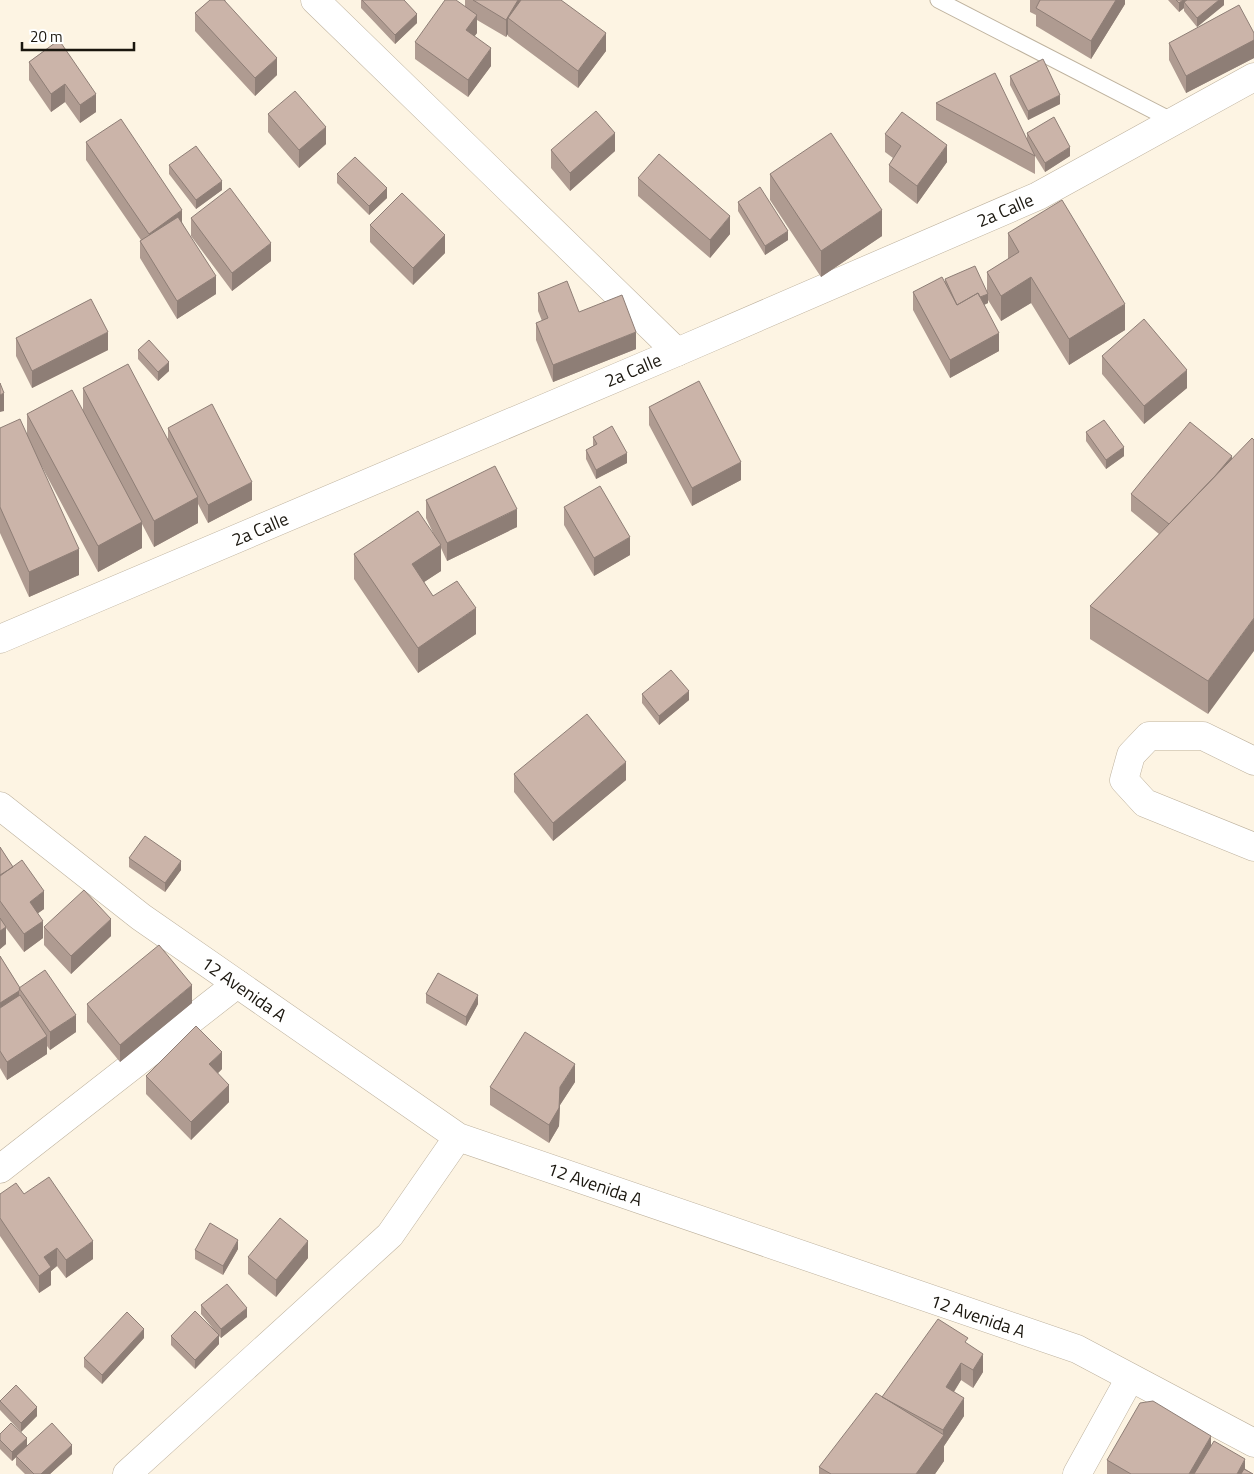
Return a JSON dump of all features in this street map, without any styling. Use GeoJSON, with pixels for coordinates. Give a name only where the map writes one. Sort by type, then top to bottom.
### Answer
{"type":"FeatureCollection","features":[{"type":"Feature","properties":{"kind":"street"},"geometry":{"type":"LineString","coordinates":[[315,0],[676,352]]}},
{"type":"Feature","properties":{"kind":"street","name":"2a Calle"},"geometry":{"type":"LineString","coordinates":[[0,639],[1038,196],[1254,77]]}},
{"type":"Feature","properties":{"kind":"street"},"geometry":{"type":"LineString","coordinates":[[1254,761],[1203,736],[1149,736],[1131,756],[1124,780],[1145,803],[1254,848]]}},
{"type":"Feature","properties":{"kind":"street","name":"12 Avenida A"},"geometry":{"type":"LineString","coordinates":[[0,806],[141,917],[458,1137],[1077,1350],[1254,1442]]}},
{"type":"Feature","properties":{"kind":"street"},"geometry":{"type":"LineString","coordinates":[[0,1169],[237,984]]}},
{"type":"Feature","properties":{"kind":"street"},"geometry":{"type":"LineString","coordinates":[[127,1474],[390,1236],[458,1137]]}},
{"type":"Feature","properties":{"kind":"street"},"geometry":{"type":"LineString","coordinates":[[1077,1474],[1130,1378]]}},
{"type":"Feature","properties":{"kind":"lane"},"geometry":{"type":"LineString","coordinates":[[938,0],[1173,121]]}},
{"type":"Feature","properties":{"kind":"building"},"geometry":{"type":"Polygon","coordinates":[[[210,0],[224,0],[277,58],[255,78],[195,13],[210,0]]]}},
{"type":"Feature","properties":{"kind":"building"},"geometry":{"type":"Polygon","coordinates":[[[362,0],[404,0],[417,14],[395,35],[362,0]]]}},
{"type":"Feature","properties":{"kind":"building"},"geometry":{"type":"Polygon","coordinates":[[[445,0],[456,0],[477,15],[466,30],[491,48],[468,80],[415,42],[445,0]]]}},
{"type":"Feature","properties":{"kind":"building"},"geometry":{"type":"Polygon","coordinates":[[[473,0],[518,0],[506,20],[473,0]]]}},
{"type":"Feature","properties":{"kind":"building"},"geometry":{"type":"Polygon","coordinates":[[[521,0],[561,0],[606,33],[578,71],[508,18],[521,0]]]}},
{"type":"Feature","properties":{"kind":"building"},"geometry":{"type":"Polygon","coordinates":[[[1040,0],[1116,0],[1091,41],[1036,8],[1040,0]]]}},
{"type":"Feature","properties":{"kind":"building"},"geometry":{"type":"Polygon","coordinates":[[[1187,0],[1219,0],[1197,18],[1184,2],[1187,0]]]}},
{"type":"Feature","properties":{"kind":"building"},"geometry":{"type":"Polygon","coordinates":[[[1239,5],[1254,33],[1254,40],[1186,76],[1169,43],[1239,5]]]}},
{"type":"Feature","properties":{"kind":"building"},"geometry":{"type":"Polygon","coordinates":[[[59,40],[96,94],[80,105],[65,84],[51,94],[29,62],[59,40]]]}},
{"type":"Feature","properties":{"kind":"building"},"geometry":{"type":"Polygon","coordinates":[[[1043,59],[1060,95],[1028,111],[1010,76],[1043,59]]]}},
{"type":"Feature","properties":{"kind":"building"},"geometry":{"type":"Polygon","coordinates":[[[995,73],[1035,156],[936,103],[995,73]]]}},
{"type":"Feature","properties":{"kind":"building"},"geometry":{"type":"Polygon","coordinates":[[[295,91],[326,127],[299,150],[268,114],[295,91]]]}},
{"type":"Feature","properties":{"kind":"building"},"geometry":{"type":"Polygon","coordinates":[[[596,111],[615,133],[570,173],[551,150],[596,111]]]}},
{"type":"Feature","properties":{"kind":"building"},"geometry":{"type":"Polygon","coordinates":[[[902,112],[947,145],[917,186],[889,165],[901,146],[885,134],[902,112]]]}},
{"type":"Feature","properties":{"kind":"building"},"geometry":{"type":"Polygon","coordinates":[[[1054,117],[1070,147],[1045,163],[1027,133],[1054,117]]]}},
{"type":"Feature","properties":{"kind":"building"},"geometry":{"type":"Polygon","coordinates":[[[121,119],[182,210],[149,234],[86,142],[121,119]]]}},
{"type":"Feature","properties":{"kind":"building"},"geometry":{"type":"Polygon","coordinates":[[[831,133],[882,210],[821,251],[770,174],[831,133]]]}},
{"type":"Feature","properties":{"kind":"building"},"geometry":{"type":"Polygon","coordinates":[[[196,146],[222,181],[196,200],[169,165],[196,146]]]}},
{"type":"Feature","properties":{"kind":"building"},"geometry":{"type":"Polygon","coordinates":[[[659,154],[730,216],[710,240],[638,178],[659,154]]]}},
{"type":"Feature","properties":{"kind":"building"},"geometry":{"type":"Polygon","coordinates":[[[355,157],[387,188],[369,206],[337,174],[355,157]]]}},
{"type":"Feature","properties":{"kind":"building"},"geometry":{"type":"Polygon","coordinates":[[[760,187],[788,231],[765,246],[738,202],[760,187]]]}},
{"type":"Feature","properties":{"kind":"building"},"geometry":{"type":"Polygon","coordinates":[[[230,188],[271,243],[232,273],[191,218],[230,188]]]}},
{"type":"Feature","properties":{"kind":"building"},"geometry":{"type":"Polygon","coordinates":[[[402,193],[445,235],[413,268],[370,225],[402,193]]]}},
{"type":"Feature","properties":{"kind":"building"},"geometry":{"type":"Polygon","coordinates":[[[1062,200],[1125,304],[1069,339],[1031,277],[1001,296],[987,272],[1019,252],[1008,233],[1062,200]]]}},
{"type":"Feature","properties":{"kind":"building"},"geometry":{"type":"Polygon","coordinates":[[[178,217],[216,276],[177,301],[140,241],[178,217]]]}},
{"type":"Feature","properties":{"kind":"building"},"geometry":{"type":"Polygon","coordinates":[[[975,266],[988,294],[980,297],[978,293],[957,305],[945,279],[975,266]]]}},
{"type":"Feature","properties":{"kind":"building"},"geometry":{"type":"Polygon","coordinates":[[[942,277],[957,305],[978,293],[999,333],[950,360],[913,292],[942,277]]]}},
{"type":"Feature","properties":{"kind":"building"},"geometry":{"type":"Polygon","coordinates":[[[567,281],[579,312],[622,295],[636,332],[553,365],[536,323],[548,318],[538,293],[567,281]]]}},
{"type":"Feature","properties":{"kind":"building"},"geometry":{"type":"Polygon","coordinates":[[[91,299],[108,332],[32,371],[16,338],[91,299]]]}},
{"type":"Feature","properties":{"kind":"building"},"geometry":{"type":"Polygon","coordinates":[[[1144,319],[1187,370],[1144,406],[1102,356],[1144,319]]]}},
{"type":"Feature","properties":{"kind":"building"},"geometry":{"type":"Polygon","coordinates":[[[149,340],[169,362],[158,372],[138,350],[149,340]]]}},
{"type":"Feature","properties":{"kind":"building"},"geometry":{"type":"Polygon","coordinates":[[[128,364],[198,497],[154,521],[83,388],[128,364]]]}},
{"type":"Feature","properties":{"kind":"building"},"geometry":{"type":"Polygon","coordinates":[[[699,381],[741,462],[692,488],[649,407],[699,381]]]}},
{"type":"Feature","properties":{"kind":"building"},"geometry":{"type":"Polygon","coordinates":[[[0,383],[4,393],[0,395],[0,383]]]}},
{"type":"Feature","properties":{"kind":"building"},"geometry":{"type":"Polygon","coordinates":[[[72,390],[142,522],[98,546],[27,414],[72,390]]]}},
{"type":"Feature","properties":{"kind":"building"},"geometry":{"type":"Polygon","coordinates":[[[212,404],[252,482],[208,505],[168,428],[212,404]]]}},
{"type":"Feature","properties":{"kind":"building"},"geometry":{"type":"Polygon","coordinates":[[[20,419],[79,549],[29,572],[0,507],[0,428],[20,419]]]}},
{"type":"Feature","properties":{"kind":"building"},"geometry":{"type":"Polygon","coordinates":[[[1104,420],[1124,447],[1106,460],[1086,432],[1104,420]]]}},
{"type":"Feature","properties":{"kind":"building"},"geometry":{"type":"Polygon","coordinates":[[[1190,422],[1232,456],[1169,524],[1131,494],[1190,422]]]}},
{"type":"Feature","properties":{"kind":"building"},"geometry":{"type":"Polygon","coordinates":[[[612,426],[627,453],[596,470],[586,450],[597,444],[593,437],[612,426]]]}},
{"type":"Feature","properties":{"kind":"building"},"geometry":{"type":"Polygon","coordinates":[[[1252,438],[1254,440],[1254,618],[1208,681],[1090,606],[1252,438]]]}},
{"type":"Feature","properties":{"kind":"building"},"geometry":{"type":"Polygon","coordinates":[[[495,466],[517,509],[447,543],[426,500],[495,466]]]}},
{"type":"Feature","properties":{"kind":"building"},"geometry":{"type":"Polygon","coordinates":[[[600,486],[630,537],[594,558],[564,507],[600,486]]]}},
{"type":"Feature","properties":{"kind":"building"},"geometry":{"type":"Polygon","coordinates":[[[418,511],[441,545],[412,564],[433,596],[457,581],[476,608],[418,648],[354,554],[418,511]]]}},
{"type":"Feature","properties":{"kind":"building"},"geometry":{"type":"Polygon","coordinates":[[[671,670],[689,691],[659,716],[642,694],[671,670]]]}},
{"type":"Feature","properties":{"kind":"building"},"geometry":{"type":"Polygon","coordinates":[[[587,714],[626,762],[553,823],[514,774],[587,714]]]}},
{"type":"Feature","properties":{"kind":"building"},"geometry":{"type":"Polygon","coordinates":[[[145,836],[181,861],[165,883],[129,858],[145,836]]]}},
{"type":"Feature","properties":{"kind":"building"},"geometry":{"type":"Polygon","coordinates":[[[0,847],[13,867],[0,875],[0,847]]]}},
{"type":"Feature","properties":{"kind":"building"},"geometry":{"type":"Polygon","coordinates":[[[22,860],[44,891],[30,902],[43,921],[24,934],[0,901],[0,876],[22,860]]]}},
{"type":"Feature","properties":{"kind":"building"},"geometry":{"type":"Polygon","coordinates":[[[84,890],[111,919],[71,956],[44,927],[84,890]]]}},
{"type":"Feature","properties":{"kind":"building"},"geometry":{"type":"Polygon","coordinates":[[[0,918],[6,927],[0,931],[0,918]]]}},
{"type":"Feature","properties":{"kind":"building"},"geometry":{"type":"Polygon","coordinates":[[[159,945],[192,985],[120,1045],[87,1004],[159,945]]]}},
{"type":"Feature","properties":{"kind":"building"},"geometry":{"type":"Polygon","coordinates":[[[0,956],[20,988],[19,991],[0,1003],[0,956]]]}},
{"type":"Feature","properties":{"kind":"building"},"geometry":{"type":"Polygon","coordinates":[[[45,970],[76,1015],[50,1032],[19,988],[45,970]]]}},
{"type":"Feature","properties":{"kind":"building"},"geometry":{"type":"Polygon","coordinates":[[[438,973],[478,995],[466,1017],[426,994],[438,973]]]}},
{"type":"Feature","properties":{"kind":"building"},"geometry":{"type":"Polygon","coordinates":[[[20,995],[47,1036],[7,1062],[0,1051],[0,1008],[20,995]]]}},
{"type":"Feature","properties":{"kind":"building"},"geometry":{"type":"Polygon","coordinates":[[[196,1026],[222,1052],[209,1064],[229,1085],[191,1122],[146,1076],[196,1026]]]}},
{"type":"Feature","properties":{"kind":"building"},"geometry":{"type":"Polygon","coordinates":[[[525,1032],[575,1064],[560,1087],[559,1108],[549,1125],[490,1087],[525,1032]]]}},
{"type":"Feature","properties":{"kind":"building"},"geometry":{"type":"Polygon","coordinates":[[[49,1177],[93,1241],[66,1260],[57,1248],[44,1257],[51,1267],[39,1276],[0,1218],[0,1194],[16,1183],[24,1194],[49,1177]]]}},
{"type":"Feature","properties":{"kind":"building"},"geometry":{"type":"Polygon","coordinates":[[[280,1218],[308,1241],[276,1280],[248,1257],[280,1218]]]}},
{"type":"Feature","properties":{"kind":"building"},"geometry":{"type":"Polygon","coordinates":[[[210,1223],[238,1240],[223,1266],[195,1250],[210,1223]]]}},
{"type":"Feature","properties":{"kind":"building"},"geometry":{"type":"Polygon","coordinates":[[[227,1284],[247,1308],[221,1329],[201,1305],[227,1284]]]}},
{"type":"Feature","properties":{"kind":"building"},"geometry":{"type":"Polygon","coordinates":[[[195,1311],[219,1335],[195,1360],[171,1336],[195,1311]]]}},
{"type":"Feature","properties":{"kind":"building"},"geometry":{"type":"Polygon","coordinates":[[[127,1312],[144,1329],[102,1375],[84,1358],[127,1312]]]}},
{"type":"Feature","properties":{"kind":"building"},"geometry":{"type":"Polygon","coordinates":[[[938,1319],[968,1338],[965,1342],[983,1354],[973,1370],[961,1363],[946,1387],[964,1398],[943,1430],[882,1397],[938,1319]]]}},
{"type":"Feature","properties":{"kind":"building"},"geometry":{"type":"Polygon","coordinates":[[[16,1385],[37,1407],[21,1423],[0,1401],[16,1385]]]}},
{"type":"Feature","properties":{"kind":"building"},"geometry":{"type":"Polygon","coordinates":[[[876,1393],[944,1435],[916,1474],[831,1474],[819,1467],[876,1393]]]}},
{"type":"Feature","properties":{"kind":"building"},"geometry":{"type":"Polygon","coordinates":[[[1153,1401],[1211,1436],[1189,1474],[1131,1474],[1107,1460],[1140,1403],[1153,1401]]]}},
{"type":"Feature","properties":{"kind":"building"},"geometry":{"type":"Polygon","coordinates":[[[11,1423],[27,1438],[12,1452],[0,1440],[0,1434],[11,1423]]]}},
{"type":"Feature","properties":{"kind":"building"},"geometry":{"type":"Polygon","coordinates":[[[52,1423],[72,1445],[41,1474],[34,1474],[16,1456],[52,1423]]]}},
{"type":"Feature","properties":{"kind":"building"},"geometry":{"type":"Polygon","coordinates":[[[1214,1441],[1245,1459],[1237,1474],[1194,1474],[1214,1441]]]}},
{"type":"Feature","properties":{"kind":"building"},"geometry":{"type":"Polygon","coordinates":[[[1244,1469],[1253,1474],[1241,1474],[1244,1469]]]}}]}
